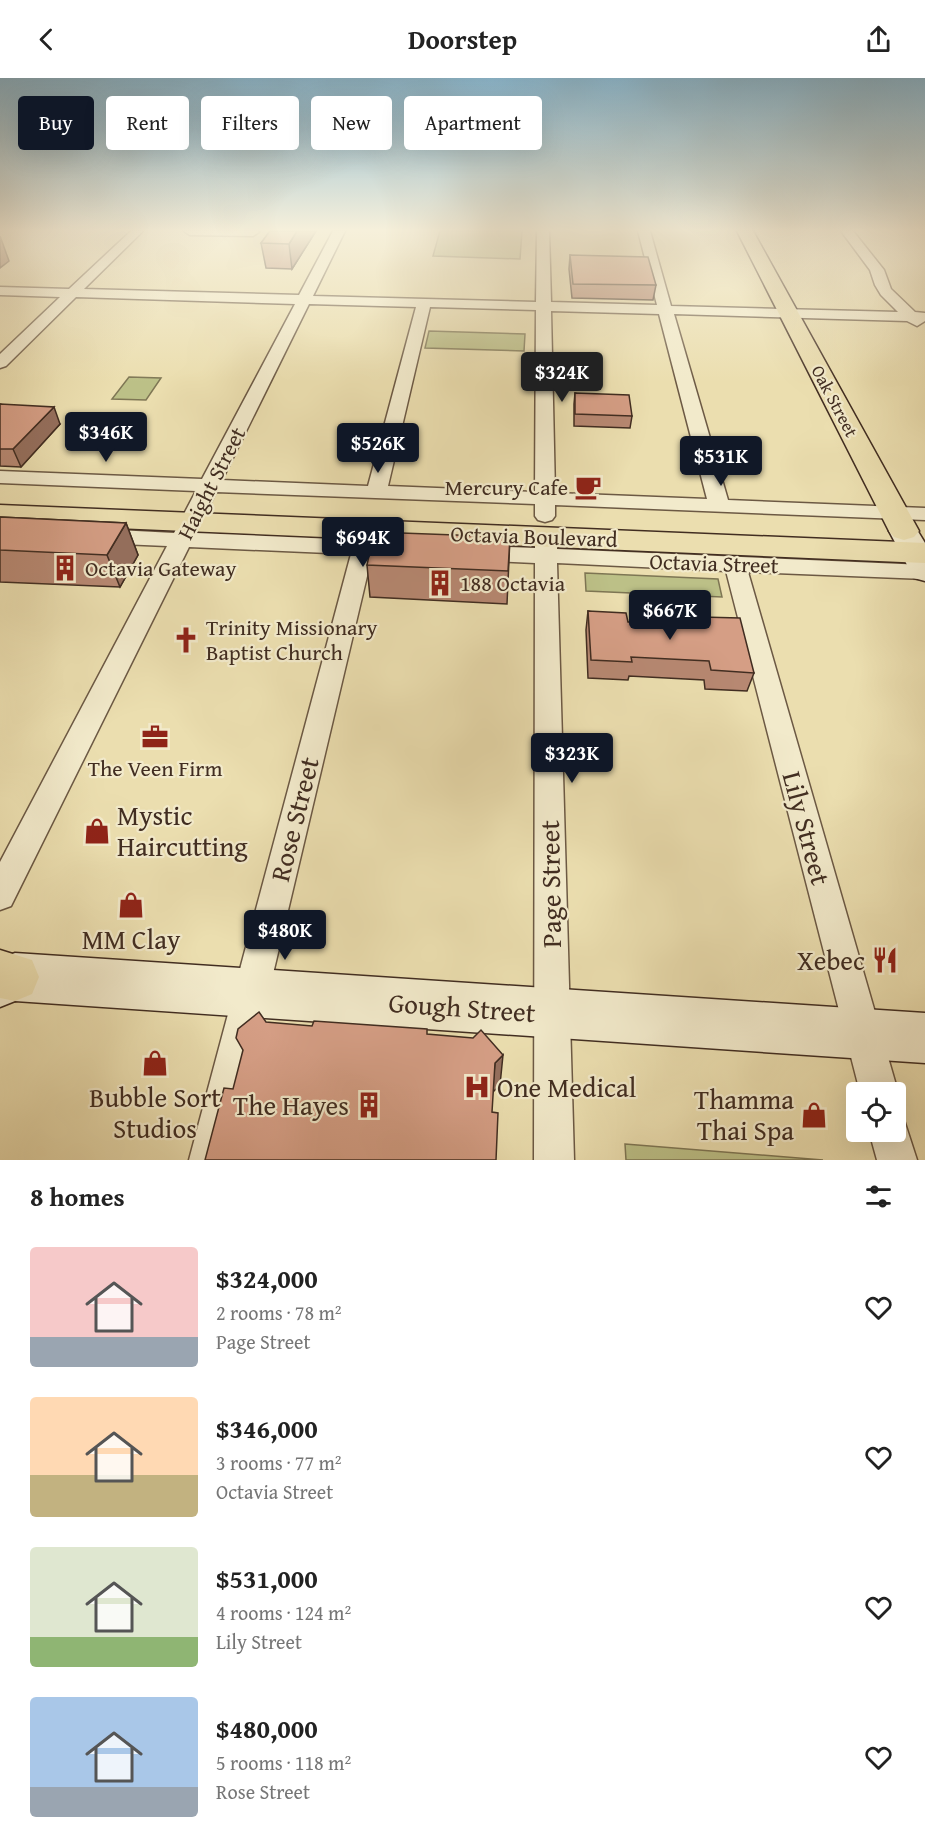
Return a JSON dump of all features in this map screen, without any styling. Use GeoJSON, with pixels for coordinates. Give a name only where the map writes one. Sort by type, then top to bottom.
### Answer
{"type":"FeatureCollection","features":[{"type":"Feature","properties":{"kind":"main road","name":"Oak Street"},"geometry":{"type":"LineString","coordinates":[[772,281],[917,542]]}},
{"type":"Feature","properties":{"kind":"main road","name":"Octavia Boulevard"},"geometry":{"type":"LineString","coordinates":[[0,495],[196,512],[917,542]]}},
{"type":"Feature","properties":{"kind":"main road","name":"Octavia Boulevard"},"geometry":{"type":"LineString","coordinates":[[0,514],[196,512]]}},
{"type":"Feature","properties":{"kind":"main road","name":"Gough Street"},"geometry":{"type":"LineString","coordinates":[[5,978],[925,1038]]}},
{"type":"Feature","properties":{"kind":"street"},"geometry":{"type":"LineString","coordinates":[[0,363],[84,281]]}},
{"type":"Feature","properties":{"kind":"street","name":"Haight Street"},"geometry":{"type":"LineString","coordinates":[[0,895],[314,281]]}},
{"type":"Feature","properties":{"kind":"street","name":"Page Street"},"geometry":{"type":"LineString","coordinates":[[543,281],[554,1160]]}},
{"type":"Feature","properties":{"kind":"street"},"geometry":{"type":"LineString","coordinates":[[658,281],[719,506]]}},
{"type":"Feature","properties":{"kind":"street"},"geometry":{"type":"LineString","coordinates":[[880,281],[902,309],[918,317],[925,330]]}},
{"type":"Feature","properties":{"kind":"street"},"geometry":{"type":"LineString","coordinates":[[0,291],[918,317]]}},
{"type":"Feature","properties":{"kind":"street"},"geometry":{"type":"LineString","coordinates":[[376,493],[424,303]]}},
{"type":"Feature","properties":{"kind":"street","name":"Octavia Street"},"geometry":{"type":"LineString","coordinates":[[0,477],[196,512],[363,548],[719,506],[917,542]]}},
{"type":"Feature","properties":{"kind":"street","name":"Octavia Street"},"geometry":{"type":"LineString","coordinates":[[0,531],[376,493],[735,564],[917,542]]}},
{"type":"Feature","properties":{"kind":"street","name":"Rose Street"},"geometry":{"type":"LineString","coordinates":[[209,1160],[363,548]]}},
{"type":"Feature","properties":{"kind":"street","name":"Lily Street"},"geometry":{"type":"LineString","coordinates":[[735,564],[876,1082]]}},
{"type":"Feature","properties":{"kind":"street"},"geometry":{"type":"LineString","coordinates":[[892,1142],[897,1160]]}},
{"type":"Feature","properties":{"kind":"green space"},"geometry":{"type":"Polygon","coordinates":[[[429,331],[525,334],[524,351],[425,348],[429,331]]]}},
{"type":"Feature","properties":{"kind":"green space"},"geometry":{"type":"Polygon","coordinates":[[[129,377],[161,378],[146,400],[112,399],[129,377]]]}},
{"type":"Feature","properties":{"kind":"green space"},"geometry":{"type":"Polygon","coordinates":[[[585,573],[718,579],[722,597],[586,591],[585,573]]]}},
{"type":"Feature","properties":{"kind":"green space"},"geometry":{"type":"Polygon","coordinates":[[[625,1144],[823,1160],[626,1160],[625,1144]]]}},
{"type":"Feature","properties":{"kind":"building"},"geometry":{"type":"Polygon","coordinates":[[[573,281],[655,281],[656,285],[573,284],[573,281]]]}},
{"type":"Feature","properties":{"kind":"building"},"geometry":{"type":"Polygon","coordinates":[[[575,393],[629,395],[632,416],[575,414],[575,393]]]}},
{"type":"Feature","properties":{"kind":"building"},"geometry":{"type":"Polygon","coordinates":[[[0,404],[54,407],[13,449],[0,449],[0,404]]]}},
{"type":"Feature","properties":{"kind":"building"},"geometry":{"type":"Polygon","coordinates":[[[0,517],[126,523],[107,555],[0,550],[0,517]]]}},
{"type":"Feature","properties":{"kind":"building"},"geometry":{"type":"Polygon","coordinates":[[[374,532],[510,537],[508,571],[367,565],[374,532]]]}},
{"type":"Feature","properties":{"kind":"building"},"geometry":{"type":"Polygon","coordinates":[[[588,611],[626,613],[628,622],[703,625],[701,617],[740,618],[754,673],[711,670],[709,661],[631,657],[632,662],[591,660],[588,611]]]}},
{"type":"Feature","properties":{"kind":"building","name":"The Hayes"},"geometry":{"type":"Polygon","coordinates":[[[259,1012],[266,1022],[312,1026],[314,1021],[427,1029],[427,1034],[473,1038],[481,1030],[503,1055],[495,1063],[492,1112],[498,1113],[496,1160],[205,1160],[224,1088],[233,1089],[243,1050],[236,1038],[238,1029],[259,1012]]]}},
{"type":"Feature","properties":{"kind":"place","name":"Mercury Cafe"},"geometry":{"type":"Point","coordinates":[588,487]}},
{"type":"Feature","properties":{"kind":"place","name":"Octavia Gateway"},"geometry":{"type":"Point","coordinates":[65,568]}},
{"type":"Feature","properties":{"kind":"place","name":"188 Octavia"},"geometry":{"type":"Point","coordinates":[440,583]}},
{"type":"Feature","properties":{"kind":"place","name":"Trinity Missionary Baptist Church"},"geometry":{"type":"Point","coordinates":[186,640]}},
{"type":"Feature","properties":{"kind":"place","name":"The Veen Firm"},"geometry":{"type":"Point","coordinates":[155,737]}},
{"type":"Feature","properties":{"kind":"place","name":"Mystic Haircutting"},"geometry":{"type":"Point","coordinates":[97,831]}},
{"type":"Feature","properties":{"kind":"place","name":"MM Clay"},"geometry":{"type":"Point","coordinates":[131,905]}},
{"type":"Feature","properties":{"kind":"place","name":"Xebec"},"geometry":{"type":"Point","coordinates":[885,960]}},
{"type":"Feature","properties":{"kind":"place","name":"Bubble Sort Studios"},"geometry":{"type":"Point","coordinates":[155,1063]}},
{"type":"Feature","properties":{"kind":"place","name":"One Medical"},"geometry":{"type":"Point","coordinates":[477,1087]}},
{"type":"Feature","properties":{"kind":"place","name":"The Hayes"},"geometry":{"type":"Point","coordinates":[369,1105]}},
{"type":"Feature","properties":{"kind":"place","name":"Thamma Thai Spa"},"geometry":{"type":"Point","coordinates":[814,1115]}}]}
